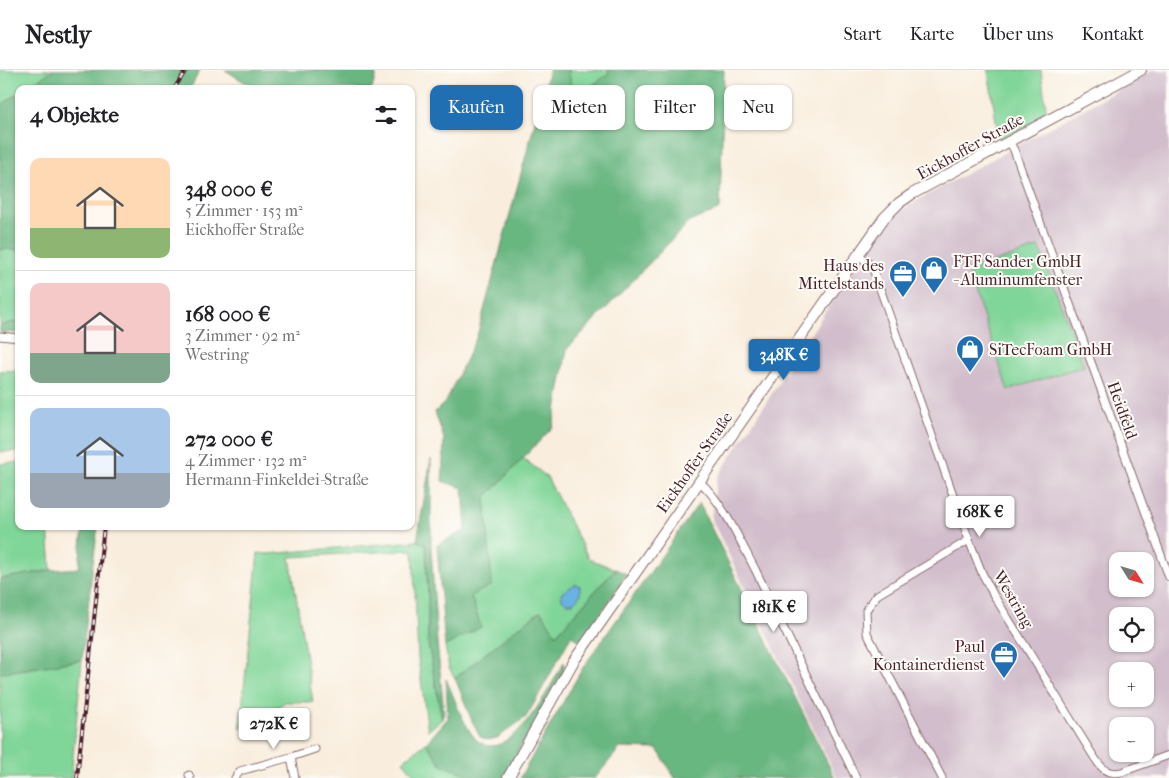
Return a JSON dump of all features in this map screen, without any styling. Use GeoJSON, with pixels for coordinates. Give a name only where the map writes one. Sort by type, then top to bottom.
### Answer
{"type":"FeatureCollection","features":[{"type":"Feature","properties":{"kind":"main road","name":"Eickhoffer Straße"},"geometry":{"type":"LineString","coordinates":[[508,778],[573,662],[884,218],[899,203],[912,194],[1141,70]]}},
{"type":"Feature","properties":{"kind":"street","name":"Heidfeld"},"geometry":{"type":"LineString","coordinates":[[1009,141],[1014,150],[1169,577]]}},
{"type":"Feature","properties":{"kind":"street","name":"Westring"},"geometry":{"type":"LineString","coordinates":[[858,255],[872,266],[969,540],[982,573],[993,594],[1100,765],[1109,772],[1116,773],[1169,754]]}},
{"type":"Feature","properties":{"kind":"street"},"geometry":{"type":"LineString","coordinates":[[0,336],[15,338]]}},
{"type":"Feature","properties":{"kind":"street"},"geometry":{"type":"LineString","coordinates":[[699,481],[706,487],[720,506],[746,552],[856,778]]}},
{"type":"Feature","properties":{"kind":"street"},"geometry":{"type":"LineString","coordinates":[[942,778],[867,633],[866,610],[877,595],[969,540]]}},
{"type":"Feature","properties":{"kind":"street"},"geometry":{"type":"LineString","coordinates":[[235,778],[240,771],[315,749]]}},
{"type":"Feature","properties":{"kind":"street"},"geometry":{"type":"LineString","coordinates":[[292,757],[295,778]]}},
{"type":"Feature","properties":{"kind":"shaded area"},"geometry":{"type":"Polygon","coordinates":[[[1154,70],[1169,70],[1169,778],[837,778],[711,518],[717,478],[840,289],[893,214],[1154,70]]]}},
{"type":"Feature","properties":{"kind":"green space"},"geometry":{"type":"Polygon","coordinates":[[[0,70],[53,70],[31,85],[15,85],[15,96],[0,106],[0,70]]]}},
{"type":"Feature","properties":{"kind":"green space"},"geometry":{"type":"Polygon","coordinates":[[[53,70],[200,70],[192,85],[31,85],[53,70]]]}},
{"type":"Feature","properties":{"kind":"green space"},"geometry":{"type":"Polygon","coordinates":[[[225,70],[377,70],[373,85],[249,85],[225,70]]]}},
{"type":"Feature","properties":{"kind":"green space"},"geometry":{"type":"Polygon","coordinates":[[[549,70],[569,70],[571,85],[545,85],[549,70]]]}},
{"type":"Feature","properties":{"kind":"green space"},"geometry":{"type":"Polygon","coordinates":[[[569,70],[609,70],[609,74],[593,85],[570,85],[569,70]]]}},
{"type":"Feature","properties":{"kind":"green space"},"geometry":{"type":"Polygon","coordinates":[[[609,70],[724,70],[720,209],[689,222],[567,349],[553,427],[485,498],[492,585],[471,596],[481,627],[445,646],[437,545],[466,530],[463,488],[442,481],[444,439],[435,412],[446,401],[477,336],[533,129],[625,130],[625,85],[593,85],[608,74],[609,70]]]}},
{"type":"Feature","properties":{"kind":"green space"},"geometry":{"type":"Polygon","coordinates":[[[988,70],[1041,70],[1047,115],[1045,118],[999,140],[988,70]]]}},
{"type":"Feature","properties":{"kind":"green space"},"geometry":{"type":"Polygon","coordinates":[[[15,96],[15,250],[0,249],[0,106],[15,96]]]}},
{"type":"Feature","properties":{"kind":"green space"},"geometry":{"type":"Polygon","coordinates":[[[1039,247],[1084,366],[1008,390],[968,271],[1039,247]]]}},
{"type":"Feature","properties":{"kind":"green space"},"geometry":{"type":"Polygon","coordinates":[[[0,249],[15,250],[15,322],[0,326],[0,249]]]}},
{"type":"Feature","properties":{"kind":"green space"},"geometry":{"type":"Polygon","coordinates":[[[15,322],[15,333],[0,332],[0,326],[15,322]]]}},
{"type":"Feature","properties":{"kind":"green space"},"geometry":{"type":"Polygon","coordinates":[[[15,370],[15,451],[0,452],[0,371],[15,370]]]}},
{"type":"Feature","properties":{"kind":"green space"},"geometry":{"type":"Polygon","coordinates":[[[523,458],[547,477],[589,559],[615,569],[556,635],[541,611],[455,678],[449,668],[445,646],[480,627],[471,596],[492,585],[485,498],[523,458]]]}},
{"type":"Feature","properties":{"kind":"green space"},"geometry":{"type":"Polygon","coordinates":[[[431,459],[431,549],[444,712],[442,719],[428,643],[426,544],[417,541],[431,459]]]}},
{"type":"Feature","properties":{"kind":"green space"},"geometry":{"type":"Polygon","coordinates":[[[15,462],[15,530],[48,530],[51,570],[0,579],[0,464],[15,462]]]}},
{"type":"Feature","properties":{"kind":"green space"},"geometry":{"type":"Polygon","coordinates":[[[699,503],[835,778],[675,778],[657,749],[620,748],[595,778],[520,778],[582,669],[699,503]]]}},
{"type":"Feature","properties":{"kind":"green space"},"geometry":{"type":"Polygon","coordinates":[[[83,530],[97,530],[82,660],[0,673],[0,579],[51,570],[79,568],[83,530]]]}},
{"type":"Feature","properties":{"kind":"green space"},"geometry":{"type":"Polygon","coordinates":[[[417,541],[426,544],[428,643],[442,719],[428,731],[418,658],[413,550],[290,557],[313,702],[285,702],[259,720],[240,728],[258,553],[267,554],[417,541]]]}},
{"type":"Feature","properties":{"kind":"green space"},"geometry":{"type":"Polygon","coordinates":[[[615,569],[627,574],[582,642],[571,636],[526,717],[497,738],[488,740],[480,737],[455,678],[541,611],[556,635],[615,569]]]}},
{"type":"Feature","properties":{"kind":"green space"},"geometry":{"type":"Polygon","coordinates":[[[82,660],[71,778],[0,778],[0,673],[82,660]]]}},
{"type":"Feature","properties":{"kind":"green space"},"geometry":{"type":"Polygon","coordinates":[[[564,662],[564,671],[503,778],[480,778],[443,766],[426,743],[448,718],[446,679],[468,728],[477,740],[489,746],[502,743],[515,734],[528,720],[540,704],[564,662]]]}},
{"type":"Feature","properties":{"kind":"green space"},"geometry":{"type":"Polygon","coordinates":[[[426,743],[443,766],[480,778],[417,778],[403,761],[426,743]]]}},
{"type":"Feature","properties":{"kind":"water"},"geometry":{"type":"Polygon","coordinates":[[[576,584],[580,586],[580,595],[573,603],[566,603],[562,599],[561,593],[576,584]]]}},
{"type":"Feature","properties":{"kind":"railway"},"geometry":{"type":"LineString","coordinates":[[177,85],[186,70]]}},
{"type":"Feature","properties":{"kind":"railway"},"geometry":{"type":"LineString","coordinates":[[77,778],[104,530]]}},
{"type":"Feature","properties":{"kind":"place","name":"FTF Sander GmbH - Aluminumfenster"},"geometry":{"type":"Point","coordinates":[934,294]}},
{"type":"Feature","properties":{"kind":"place","name":"Haus des Mittelstands"},"geometry":{"type":"Point","coordinates":[903,298]}},
{"type":"Feature","properties":{"kind":"place","name":"SiTecFoam GmbH"},"geometry":{"type":"Point","coordinates":[970,373]}},
{"type":"Feature","properties":{"kind":"place","name":"Paul Kontainerdienst"},"geometry":{"type":"Point","coordinates":[1004,679]}}]}
